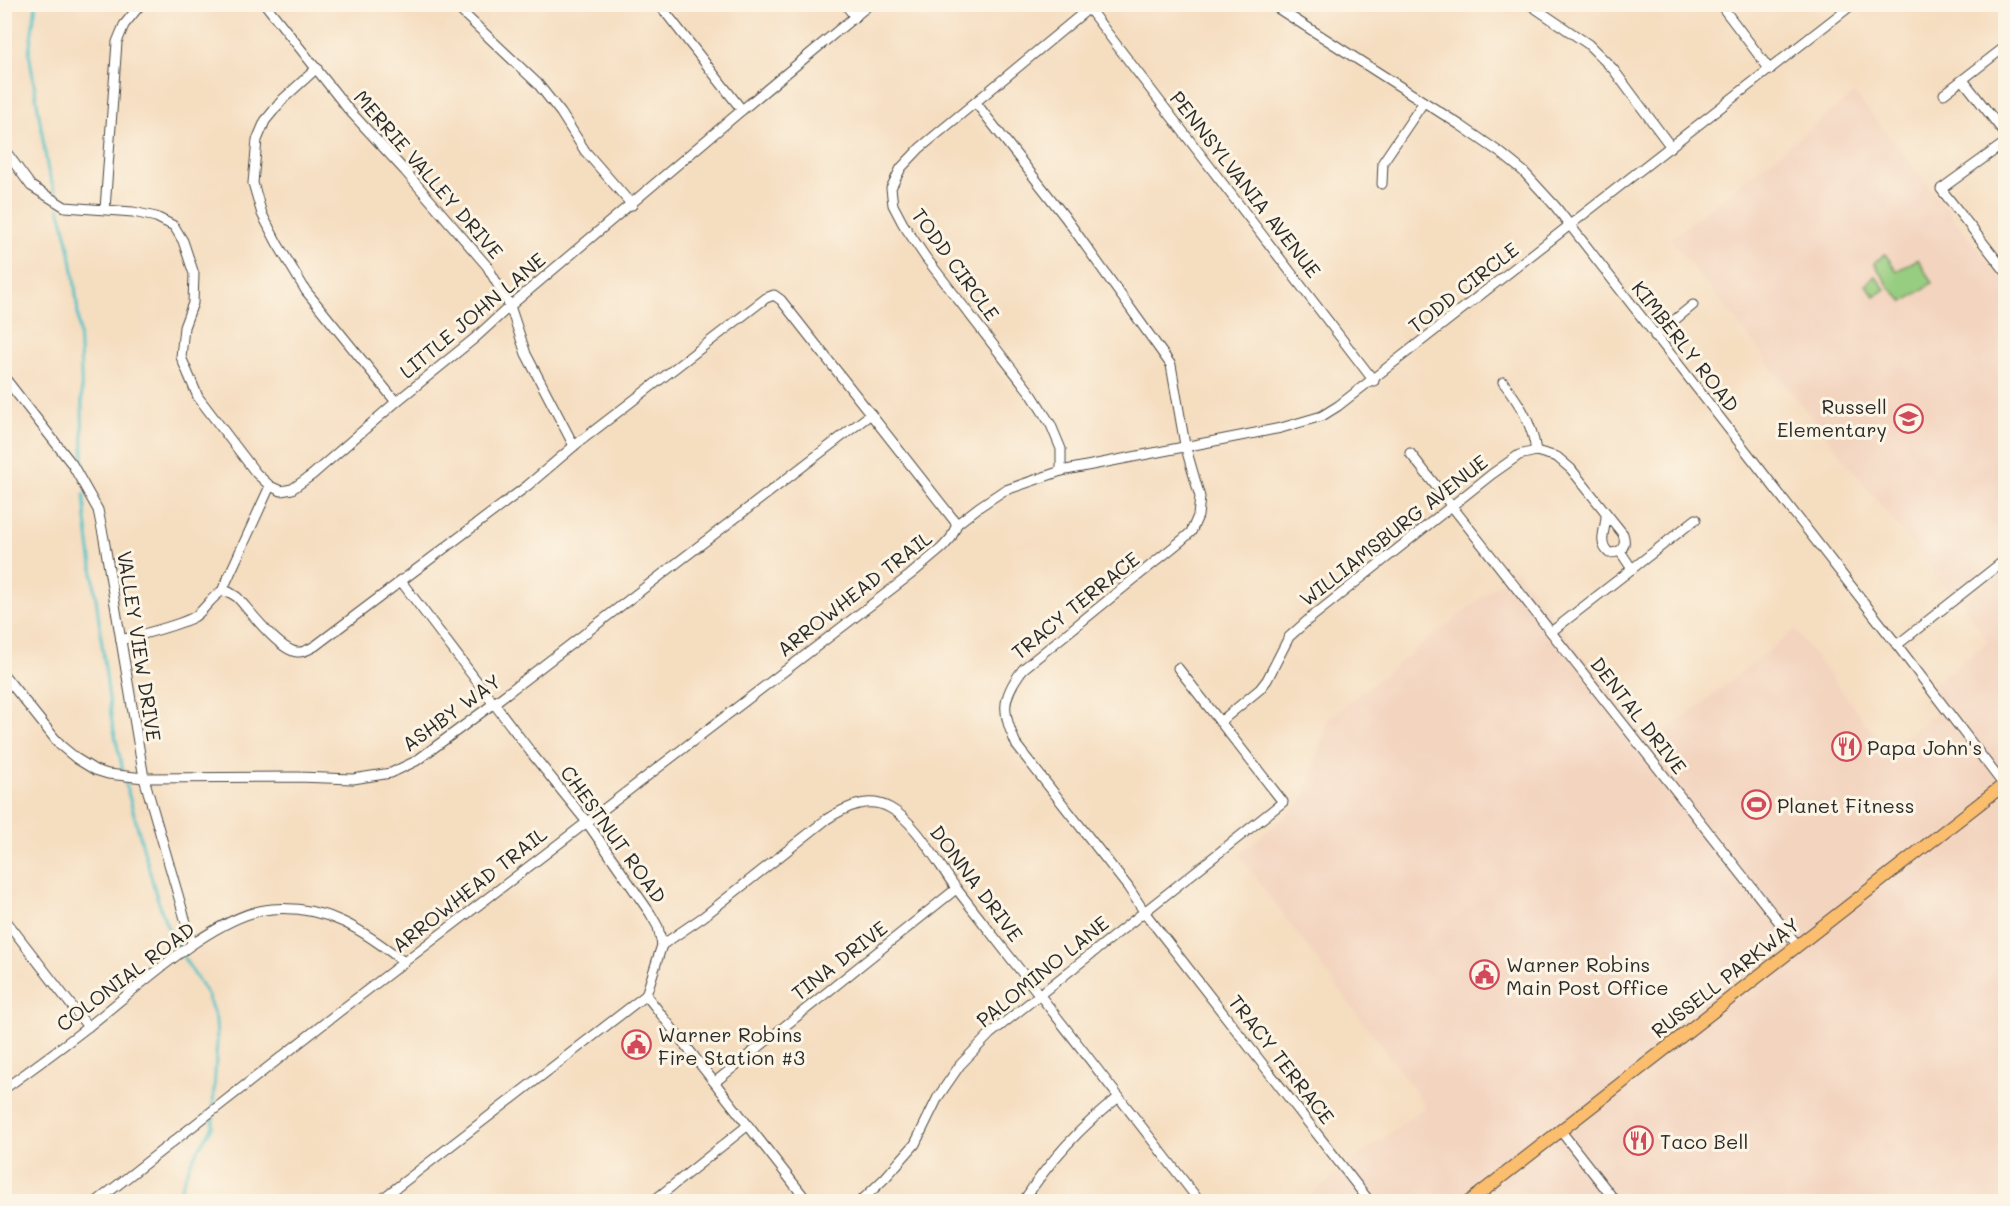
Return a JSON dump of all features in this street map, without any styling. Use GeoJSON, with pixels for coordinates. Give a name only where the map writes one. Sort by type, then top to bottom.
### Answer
{"type":"FeatureCollection","features":[{"type":"Feature","properties":{"kind":"main road","name":"RUSSELL PARKWAY"},"geometry":{"type":"LineString","coordinates":[[1469,1202],[2005,786]]}},
{"type":"Feature","properties":{"kind":"street"},"geometry":{"type":"LineString","coordinates":[[105,210],[117,42],[124,26],[141,4]]}},
{"type":"Feature","properties":{"kind":"street","name":"MERRIE VALLEY DRIVE"},"geometry":{"type":"LineString","coordinates":[[265,4],[348,109],[487,266],[510,306],[526,354],[574,446]]}},
{"type":"Feature","properties":{"kind":"street"},"geometry":{"type":"LineString","coordinates":[[457,4],[462,12],[538,84],[561,113],[585,151],[632,205]]}},
{"type":"Feature","properties":{"kind":"street"},"geometry":{"type":"LineString","coordinates":[[659,4],[742,110]]}},
{"type":"Feature","properties":{"kind":"street"},"geometry":{"type":"LineString","coordinates":[[845,4],[855,17]]}},
{"type":"Feature","properties":{"kind":"street","name":"LITTLE JOHN LANE"},"geometry":{"type":"LineString","coordinates":[[270,486],[281,491],[292,489],[343,449],[870,4]]}},
{"type":"Feature","properties":{"kind":"street","name":"KIMBERLY ROAD"},"geometry":{"type":"LineString","coordinates":[[1271,4],[1460,125],[1523,171],[1555,206],[2005,786]]}},
{"type":"Feature","properties":{"kind":"street"},"geometry":{"type":"LineString","coordinates":[[1529,4],[1588,44],[1613,69],[1671,147]]}},
{"type":"Feature","properties":{"kind":"street"},"geometry":{"type":"LineString","coordinates":[[1720,4],[1770,70]]}},
{"type":"Feature","properties":{"kind":"street","name":"TODD CIRCLE"},"geometry":{"type":"LineString","coordinates":[[957,524],[1003,491],[1061,471],[1185,445],[1257,434],[1322,416],[1374,381],[1569,225],[1853,4]]}},
{"type":"Feature","properties":{"kind":"street","name":"TODD CIRCLE"},"geometry":{"type":"LineString","coordinates":[[1061,471],[1061,449],[1051,425],[1032,395],[926,258],[903,224],[893,205],[891,188],[901,168],[920,148],[1091,7]]}},
{"type":"Feature","properties":{"kind":"street","name":"PENNSYLVANIA AVENUE"},"geometry":{"type":"LineString","coordinates":[[1091,7],[1374,381]]}},
{"type":"Feature","properties":{"kind":"street"},"geometry":{"type":"LineString","coordinates":[[1944,94],[2006,46]]}},
{"type":"Feature","properties":{"kind":"street"},"geometry":{"type":"LineString","coordinates":[[317,68],[283,99],[265,121],[257,140],[253,183],[262,214],[306,291],[396,402]]}},
{"type":"Feature","properties":{"kind":"street"},"geometry":{"type":"LineString","coordinates":[[1963,80],[2006,135]]}},
{"type":"Feature","properties":{"kind":"street","name":"TRACY TERRACE"},"geometry":{"type":"LineString","coordinates":[[976,103],[1065,217],[1172,365],[1185,445],[1200,497],[1198,516],[1191,532],[1023,669],[1012,682],[1004,702],[1007,723],[1017,746],[1128,887],[1144,913],[1370,1202]]}},
{"type":"Feature","properties":{"kind":"street"},"geometry":{"type":"LineString","coordinates":[[1382,184],[1383,162],[1423,103]]}},
{"type":"Feature","properties":{"kind":"street"},"geometry":{"type":"LineString","coordinates":[[2006,142],[1941,189],[2006,272]]}},
{"type":"Feature","properties":{"kind":"street"},"geometry":{"type":"LineString","coordinates":[[4,149],[31,186],[65,207],[133,212],[156,217],[174,226],[194,274],[192,303],[183,327],[181,357],[198,397],[256,473],[270,486],[222,591],[213,596],[207,606],[194,617],[121,640]]}},
{"type":"Feature","properties":{"kind":"street","name":"ARROWHEAD TRAIL"},"geometry":{"type":"LineString","coordinates":[[96,1202],[586,821],[910,575],[942,548],[951,538],[957,524],[781,300],[774,295],[766,298],[574,446],[527,486],[304,652],[296,652],[284,647],[237,597],[222,591]]}},
{"type":"Feature","properties":{"kind":"street"},"geometry":{"type":"LineString","coordinates":[[1655,336],[1693,305]]}},
{"type":"Feature","properties":{"kind":"street","name":"VALLEY VIEW DRIVE"},"geometry":{"type":"LineString","coordinates":[[4,377],[72,464],[98,510],[144,778],[192,944]]}},
{"type":"Feature","properties":{"kind":"street"},"geometry":{"type":"LineString","coordinates":[[1503,382],[1531,424],[1536,451],[1557,457],[1571,469],[1623,534],[1625,542],[1623,548],[1609,554],[1601,540],[1606,524],[1606,514]]}},
{"type":"Feature","properties":{"kind":"street","name":"ASHBY WAY"},"geometry":{"type":"LineString","coordinates":[[4,675],[54,738],[77,759],[95,770],[108,774],[144,778],[353,779],[391,773],[416,761],[493,704],[871,414]]}},
{"type":"Feature","properties":{"kind":"street","name":"WILLIAMSBURG AVENUE"},"geometry":{"type":"LineString","coordinates":[[1220,722],[1260,689],[1289,637],[1308,620],[1504,465],[1520,456],[1536,451]]}},
{"type":"Feature","properties":{"kind":"street","name":"DENTAL DRIVE"},"geometry":{"type":"LineString","coordinates":[[1410,453],[1798,946]]}},
{"type":"Feature","properties":{"kind":"street"},"geometry":{"type":"LineString","coordinates":[[1551,632],[1696,519]]}},
{"type":"Feature","properties":{"kind":"street"},"geometry":{"type":"LineString","coordinates":[[1620,551],[1632,569]]}},
{"type":"Feature","properties":{"kind":"street"},"geometry":{"type":"LineString","coordinates":[[1897,645],[2006,559]]}},
{"type":"Feature","properties":{"kind":"street","name":"CHESTNUT ROAD"},"geometry":{"type":"LineString","coordinates":[[400,580],[493,704],[586,821],[650,913],[658,927],[662,945]]}},
{"type":"Feature","properties":{"kind":"street"},"geometry":{"type":"LineString","coordinates":[[1178,668],[1220,722]]}},
{"type":"Feature","properties":{"kind":"street","name":"PALOMINO LANE"},"geometry":{"type":"LineString","coordinates":[[860,1202],[915,1144],[938,1097],[960,1065],[990,1034],[1283,802],[1220,722]]}},
{"type":"Feature","properties":{"kind":"street","name":"DONNA DRIVE"},"geometry":{"type":"LineString","coordinates":[[662,945],[703,917],[844,808],[862,802],[889,807],[906,819],[956,889],[1197,1198]]}},
{"type":"Feature","properties":{"kind":"street","name":"TINA DRIVE"},"geometry":{"type":"LineString","coordinates":[[715,1082],[956,889]]}},
{"type":"Feature","properties":{"kind":"street","name":"COLONIAL ROAD"},"geometry":{"type":"LineString","coordinates":[[4,1089],[88,1027],[192,944],[250,914],[270,909],[289,909],[336,917],[356,927],[404,962]]}},
{"type":"Feature","properties":{"kind":"street"},"geometry":{"type":"LineString","coordinates":[[4,918],[88,1027]]}},
{"type":"Feature","properties":{"kind":"street"},"geometry":{"type":"LineString","coordinates":[[378,1202],[646,995],[662,945]]}},
{"type":"Feature","properties":{"kind":"street"},"geometry":{"type":"LineString","coordinates":[[646,995],[808,1202]]}},
{"type":"Feature","properties":{"kind":"street"},"geometry":{"type":"LineString","coordinates":[[1023,1202],[1043,1171],[1070,1140],[1098,1113],[1119,1097]]}},
{"type":"Feature","properties":{"kind":"street"},"geometry":{"type":"LineString","coordinates":[[652,1202],[747,1126]]}},
{"type":"Feature","properties":{"kind":"street"},"geometry":{"type":"LineString","coordinates":[[1560,1130],[1616,1202]]}},
{"type":"Feature","properties":{"kind":"street"},"geometry":{"type":"LineString","coordinates":[[1185,1202],[1197,1198]]}},
{"type":"Feature","properties":{"kind":"shaded area","name":"Russell Elementary"},"geometry":{"type":"Polygon","coordinates":[[[1855,93],[2005,283],[2005,553],[1951,595],[1671,239],[1855,93]]]}},
{"type":"Feature","properties":{"kind":"shaded area"},"geometry":{"type":"Polygon","coordinates":[[[2005,569],[2005,1201],[1301,1201],[1426,1106],[1239,855],[1303,801],[1328,719],[1516,570],[1651,743],[1795,630],[1887,751],[1935,714],[1923,692],[1988,642],[1962,603],[2005,569]]]}},
{"type":"Feature","properties":{"kind":"green space"},"geometry":{"type":"Polygon","coordinates":[[[1885,254],[1897,271],[1918,259],[1932,283],[1904,302],[1890,288],[1874,263],[1885,254]]]}},
{"type":"Feature","properties":{"kind":"green space"},"geometry":{"type":"Polygon","coordinates":[[[1875,276],[1885,289],[1875,296],[1866,285],[1875,276]]]}},
{"type":"Feature","properties":{"kind":"waterway"},"geometry":{"type":"LineString","coordinates":[[36,4],[29,52],[48,171],[57,198]]}},
{"type":"Feature","properties":{"kind":"waterway"},"geometry":{"type":"LineString","coordinates":[[59,208],[67,240],[77,307],[84,478]]}},
{"type":"Feature","properties":{"kind":"waterway"},"geometry":{"type":"LineString","coordinates":[[84,494],[112,722],[126,785],[166,924],[182,955],[207,994],[216,1020],[213,1107]]}},
{"type":"Feature","properties":{"kind":"waterway"},"geometry":{"type":"LineString","coordinates":[[176,1202],[190,1163],[213,1126],[213,1114]]}},
{"type":"Feature","properties":{"kind":"place","name":"Russell Elementary"},"geometry":{"type":"Point","coordinates":[1908,418]}},
{"type":"Feature","properties":{"kind":"place","name":"Papa John's"},"geometry":{"type":"Point","coordinates":[1846,747]}},
{"type":"Feature","properties":{"kind":"place","name":"Planet Fitness"},"geometry":{"type":"Point","coordinates":[1756,805]}},
{"type":"Feature","properties":{"kind":"place","name":"Warner Robins Main Post Office"},"geometry":{"type":"Point","coordinates":[1485,975]}},
{"type":"Feature","properties":{"kind":"place","name":"Warner Robins Fire Station #3"},"geometry":{"type":"Point","coordinates":[637,1045]}},
{"type":"Feature","properties":{"kind":"place","name":"Taco Bell"},"geometry":{"type":"Point","coordinates":[1639,1141]}}]}
